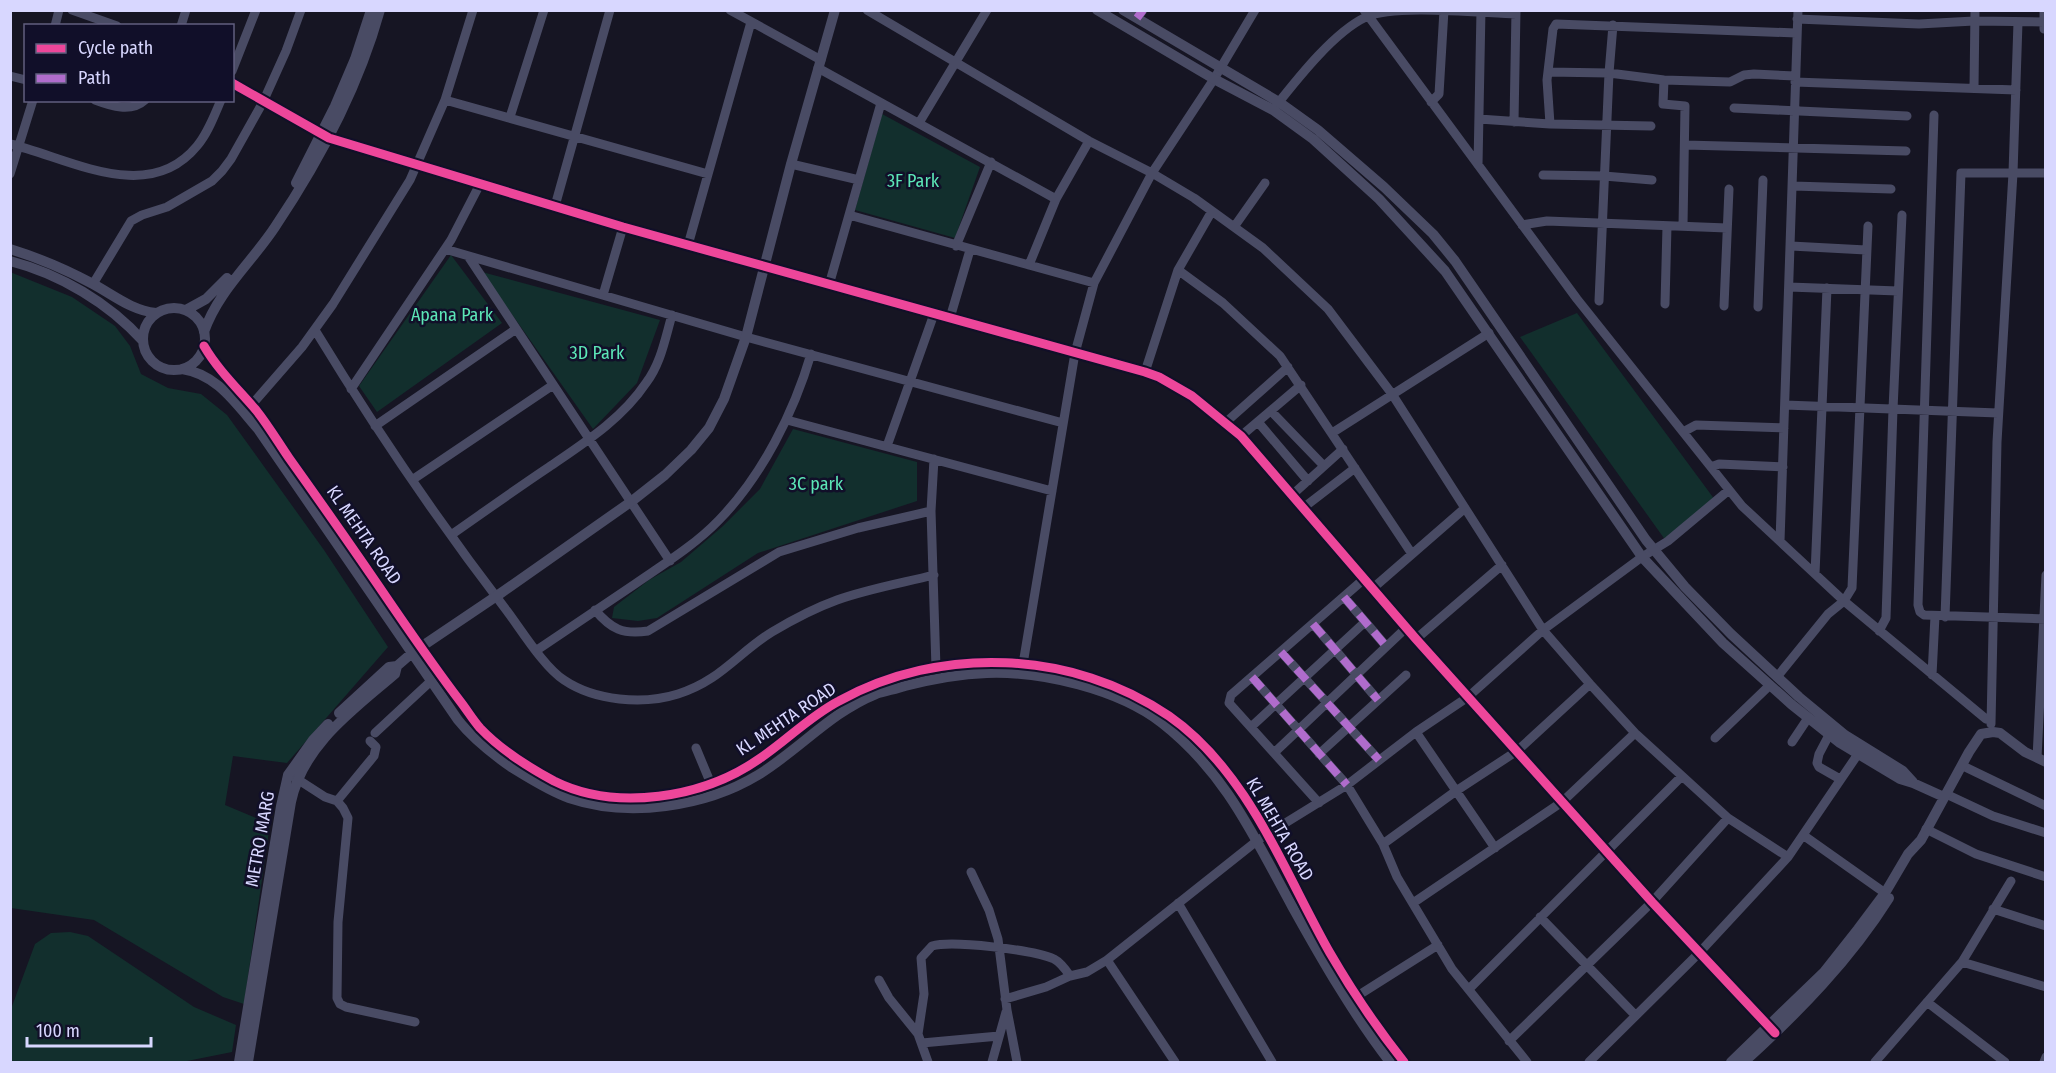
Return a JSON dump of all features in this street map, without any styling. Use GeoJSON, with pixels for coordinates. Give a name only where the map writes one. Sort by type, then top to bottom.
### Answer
{"type":"FeatureCollection","features":[{"type":"Feature","properties":{"kind":"street"},"geometry":{"type":"LineString","coordinates":[[72,10],[111,24]]}},
{"type":"Feature","properties":{"kind":"street"},"geometry":{"type":"LineString","coordinates":[[234,66],[256,10]]}},
{"type":"Feature","properties":{"kind":"street"},"geometry":{"type":"LineString","coordinates":[[93,284],[131,221],[177,201],[212,181],[222,171],[263,102],[301,10]]}},
{"type":"Feature","properties":{"kind":"street"},"geometry":{"type":"LineString","coordinates":[[186,310],[206,299],[222,285],[255,245],[298,180],[325,136],[371,10]]}},
{"type":"Feature","properties":{"kind":"street"},"geometry":{"type":"LineString","coordinates":[[10,261],[26,265],[68,283],[92,298],[128,324],[143,341],[149,358],[164,369],[182,369],[196,361],[204,346],[204,332],[215,306],[274,228],[325,136],[370,45],[380,10]]}},
{"type":"Feature","properties":{"kind":"street"},"geometry":{"type":"LineString","coordinates":[[248,409],[315,330],[346,286],[410,180],[445,100],[473,10]]}},
{"type":"Feature","properties":{"kind":"street"},"geometry":{"type":"LineString","coordinates":[[510,117],[544,10]]}},
{"type":"Feature","properties":{"kind":"street"},"geometry":{"type":"LineString","coordinates":[[555,206],[610,10]]}},
{"type":"Feature","properties":{"kind":"street"},"geometry":{"type":"LineString","coordinates":[[730,10],[881,103],[1056,199]]}},
{"type":"Feature","properties":{"kind":"street","name":"METRO MARG"},"geometry":{"type":"LineString","coordinates":[[239,1062],[281,806],[293,777],[333,728],[395,674],[397,666],[416,649],[496,597],[632,501],[665,475],[691,450],[709,428],[724,399],[746,337],[791,164],[835,10]]}},
{"type":"Feature","properties":{"kind":"street"},"geometry":{"type":"LineString","coordinates":[[867,10],[1089,141],[1152,173],[1212,211],[1263,248],[1328,309],[1392,394],[1544,630],[1590,684],[1635,733],[1681,777],[1728,818],[1788,857]]}},
{"type":"Feature","properties":{"kind":"street"},"geometry":{"type":"LineString","coordinates":[[920,123],[987,10]]}},
{"type":"Feature","properties":{"kind":"street"},"geometry":{"type":"LineString","coordinates":[[1097,10],[1214,79],[1276,106],[1394,215],[1445,271],[1642,557],[1723,643],[1845,735],[1903,771],[1913,783]]}},
{"type":"Feature","properties":{"kind":"street"},"geometry":{"type":"LineString","coordinates":[[1123,10],[1140,14],[1276,106],[1318,130],[1433,234],[1455,261],[1654,549],[1685,587],[1808,718],[1829,735],[1900,779],[1993,816],[2046,832]]}},
{"type":"Feature","properties":{"kind":"street"},"geometry":{"type":"LineString","coordinates":[[1021,675],[1075,353],[1094,283],[1152,173],[1256,10]]}},
{"type":"Feature","properties":{"kind":"street"},"geometry":{"type":"LineString","coordinates":[[1974,88],[1975,10]]}},
{"type":"Feature","properties":{"kind":"street"},"geometry":{"type":"LineString","coordinates":[[1992,726],[1998,413],[2016,90],[2014,22],[2011,10]]}},
{"type":"Feature","properties":{"kind":"street"},"geometry":{"type":"LineString","coordinates":[[1780,541],[1797,15],[1919,24],[1974,21],[2014,22],[2044,26],[2044,10]]}},
{"type":"Feature","properties":{"kind":"street"},"geometry":{"type":"LineString","coordinates":[[1431,102],[1440,94],[1444,11]]}},
{"type":"Feature","properties":{"kind":"street"},"geometry":{"type":"LineString","coordinates":[[1478,165],[1481,12]]}},
{"type":"Feature","properties":{"kind":"street"},"geometry":{"type":"LineString","coordinates":[[1276,106],[1338,34],[1366,13],[1516,12],[1514,122]]}},
{"type":"Feature","properties":{"kind":"street"},"geometry":{"type":"LineString","coordinates":[[1366,13],[1577,299],[1742,506],[1879,632],[2000,733],[2025,752],[2041,760],[2046,574]]}},
{"type":"Feature","properties":{"kind":"street"},"geometry":{"type":"LineString","coordinates":[[688,245],[751,22]]}},
{"type":"Feature","properties":{"kind":"street"},"geometry":{"type":"LineString","coordinates":[[1550,124],[1547,80],[1553,28],[1556,24],[1796,33]]}},
{"type":"Feature","properties":{"kind":"street"},"geometry":{"type":"LineString","coordinates":[[1599,301],[1606,125],[1613,25]]}},
{"type":"Feature","properties":{"kind":"street"},"geometry":{"type":"LineString","coordinates":[[1548,72],[1609,73],[1664,80],[1730,82],[1744,75],[1754,74],[1795,79],[2016,90]]}},
{"type":"Feature","properties":{"kind":"street"},"geometry":{"type":"LineString","coordinates":[[1664,80],[1664,104],[1685,106],[1683,226]]}},
{"type":"Feature","properties":{"kind":"street"},"geometry":{"type":"LineString","coordinates":[[234,84],[325,136],[416,166],[764,267],[1145,372],[1159,377],[1192,396],[1241,436],[1406,628],[1652,902],[1772,1030]]}},
{"type":"Feature","properties":{"kind":"street"},"geometry":{"type":"LineString","coordinates":[[445,100],[708,174]]}},
{"type":"Feature","properties":{"kind":"street"},"geometry":{"type":"LineString","coordinates":[[10,174],[15,145],[32,102]]}},
{"type":"Feature","properties":{"kind":"street"},"geometry":{"type":"LineString","coordinates":[[103,102],[126,108],[138,107],[143,102]]}},
{"type":"Feature","properties":{"kind":"street"},"geometry":{"type":"LineString","coordinates":[[15,145],[98,172],[118,175],[147,174],[174,166],[190,153],[205,135],[219,102]]}},
{"type":"Feature","properties":{"kind":"street"},"geometry":{"type":"LineString","coordinates":[[829,285],[881,103]]}},
{"type":"Feature","properties":{"kind":"street"},"geometry":{"type":"LineString","coordinates":[[1734,108],[1907,116]]}},
{"type":"Feature","properties":{"kind":"street"},"geometry":{"type":"LineString","coordinates":[[1934,115],[1918,605],[1920,612],[1924,615],[2045,619]]}},
{"type":"Feature","properties":{"kind":"street"},"geometry":{"type":"LineString","coordinates":[[1479,119],[1550,124],[1651,126]]}},
{"type":"Feature","properties":{"kind":"street"},"geometry":{"type":"LineString","coordinates":[[1029,265],[1056,199],[1089,141]]}},
{"type":"Feature","properties":{"kind":"street"},"geometry":{"type":"LineString","coordinates":[[1685,145],[1906,151]]}},
{"type":"Feature","properties":{"kind":"street"},"geometry":{"type":"LineString","coordinates":[[956,246],[991,162]]}},
{"type":"Feature","properties":{"kind":"street"},"geometry":{"type":"LineString","coordinates":[[791,164],[859,180]]}},
{"type":"Feature","properties":{"kind":"street"},"geometry":{"type":"LineString","coordinates":[[1932,675],[1940,616],[1952,411],[1961,173],[2046,173]]}},
{"type":"Feature","properties":{"kind":"street"},"geometry":{"type":"LineString","coordinates":[[1543,175],[1652,180]]}},
{"type":"Feature","properties":{"kind":"street"},"geometry":{"type":"LineString","coordinates":[[1758,307],[1763,180]]}},
{"type":"Feature","properties":{"kind":"street"},"geometry":{"type":"LineString","coordinates":[[1234,227],[1265,183]]}},
{"type":"Feature","properties":{"kind":"street"},"geometry":{"type":"LineString","coordinates":[[351,389],[445,249],[480,184]]}},
{"type":"Feature","properties":{"kind":"street"},"geometry":{"type":"LineString","coordinates":[[1793,186],[1891,189]]}},
{"type":"Feature","properties":{"kind":"street"},"geometry":{"type":"LineString","coordinates":[[1724,306],[1730,189]]}},
{"type":"Feature","properties":{"kind":"street"},"geometry":{"type":"LineString","coordinates":[[1145,372],[1178,270],[1212,211]]}},
{"type":"Feature","properties":{"kind":"street"},"geometry":{"type":"LineString","coordinates":[[849,215],[1094,283]]}},
{"type":"Feature","properties":{"kind":"street"},"geometry":{"type":"LineString","coordinates":[[1879,632],[1886,618],[1902,215]]}},
{"type":"Feature","properties":{"kind":"street"},"geometry":{"type":"LineString","coordinates":[[1522,225],[1548,221],[1727,228]]}},
{"type":"Feature","properties":{"kind":"street"},"geometry":{"type":"LineString","coordinates":[[1665,303],[1668,226]]}},
{"type":"Feature","properties":{"kind":"street"},"geometry":{"type":"LineString","coordinates":[[1715,738],[1773,681],[1828,614],[1851,593],[1854,582],[1859,407],[1868,226]]}},
{"type":"Feature","properties":{"kind":"street"},"geometry":{"type":"LineString","coordinates":[[603,295],[623,227]]}},
{"type":"Feature","properties":{"kind":"street"},"geometry":{"type":"LineString","coordinates":[[1791,246],[1866,250]]}},
{"type":"Feature","properties":{"kind":"street"},"geometry":{"type":"LineString","coordinates":[[10,249],[37,258],[93,284],[140,311],[156,313]]}},
{"type":"Feature","properties":{"kind":"street"},"geometry":{"type":"LineString","coordinates":[[445,249],[746,337],[1063,423]]}},
{"type":"Feature","properties":{"kind":"street"},"geometry":{"type":"LineString","coordinates":[[950,318],[970,250]]}},
{"type":"Feature","properties":{"kind":"street"},"geometry":{"type":"LineString","coordinates":[[468,256],[670,561]]}},
{"type":"Feature","properties":{"kind":"street"},"geometry":{"type":"LineString","coordinates":[[1178,270],[1223,303],[1280,356],[1412,554]]}},
{"type":"Feature","properties":{"kind":"street"},"geometry":{"type":"LineString","coordinates":[[1789,287],[1898,291]]}},
{"type":"Feature","properties":{"kind":"street"},"geometry":{"type":"LineString","coordinates":[[1815,574],[1827,288]]}},
{"type":"Feature","properties":{"kind":"street"},"geometry":{"type":"LineString","coordinates":[[143,341],[146,325],[156,313],[166,309],[186,310],[200,323],[204,332]]}},
{"type":"Feature","properties":{"kind":"street"},"geometry":{"type":"LineString","coordinates":[[887,446],[934,314]]}},
{"type":"Feature","properties":{"kind":"street"},"geometry":{"type":"LineString","coordinates":[[451,535],[589,439],[625,409],[647,382],[661,354],[672,315]]}},
{"type":"Feature","properties":{"kind":"street"},"geometry":{"type":"LineString","coordinates":[[375,426],[516,329]]}},
{"type":"Feature","properties":{"kind":"street"},"geometry":{"type":"LineString","coordinates":[[315,330],[375,426],[496,597],[558,676],[582,690],[598,695],[633,700],[676,695],[707,682],[766,637],[829,603],[934,574]]}},
{"type":"Feature","properties":{"kind":"street"},"geometry":{"type":"LineString","coordinates":[[1332,433],[1489,333]]}},
{"type":"Feature","properties":{"kind":"street","name":"KL MEHTA ROAD"},"geometry":{"type":"LineString","coordinates":[[204,346],[416,649],[481,728],[514,756],[556,782],[596,795],[630,799],[670,794],[711,784],[755,762],[837,702],[891,677],[936,668],[990,662],[1043,665],[1078,673],[1126,692],[1169,716],[1209,749],[1242,791],[1262,837]]}},
{"type":"Feature","properties":{"kind":"street"},"geometry":{"type":"LineString","coordinates":[[537,650],[670,561],[709,530],[727,512],[742,493],[788,420],[811,354]]}},
{"type":"Feature","properties":{"kind":"street"},"geometry":{"type":"LineString","coordinates":[[1225,423],[1288,367]]}},
{"type":"Feature","properties":{"kind":"street","name":"KL MEHTA ROAD"},"geometry":{"type":"LineString","coordinates":[[182,369],[206,376],[248,409]]}},
{"type":"Feature","properties":{"kind":"street"},"geometry":{"type":"LineString","coordinates":[[412,480],[553,385]]}},
{"type":"Feature","properties":{"kind":"street"},"geometry":{"type":"LineString","coordinates":[[1241,436],[1301,385]]}},
{"type":"Feature","properties":{"kind":"street"},"geometry":{"type":"LineString","coordinates":[[1785,405],[1998,413]]}},
{"type":"Feature","properties":{"kind":"street"},"geometry":{"type":"LineString","coordinates":[[1271,411],[1324,466]]}},
{"type":"Feature","properties":{"kind":"street"},"geometry":{"type":"LineString","coordinates":[[788,420],[1052,491]]}},
{"type":"Feature","properties":{"kind":"street"},"geometry":{"type":"LineString","coordinates":[[1258,422],[1308,481]]}},
{"type":"Feature","properties":{"kind":"street"},"geometry":{"type":"LineString","coordinates":[[1683,432],[1696,425],[1784,428]]}},
{"type":"Feature","properties":{"kind":"street"},"geometry":{"type":"LineString","coordinates":[[1292,495],[1343,449]]}},
{"type":"Feature","properties":{"kind":"street"},"geometry":{"type":"LineString","coordinates":[[933,459],[931,511],[936,668]]}},
{"type":"Feature","properties":{"kind":"street"},"geometry":{"type":"LineString","coordinates":[[1711,467],[1719,464],[1783,467]]}},
{"type":"Feature","properties":{"kind":"street"},"geometry":{"type":"LineString","coordinates":[[1303,508],[1355,468]]}},
{"type":"Feature","properties":{"kind":"street"},"geometry":{"type":"LineString","coordinates":[[1005,999],[1087,972],[1107,960],[1262,837],[1347,785],[1416,732],[1468,697],[1544,630],[1642,557],[1668,541],[1729,490]]}},
{"type":"Feature","properties":{"kind":"street"},"geometry":{"type":"LineString","coordinates":[[1372,589],[1465,508]]}},
{"type":"Feature","properties":{"kind":"street"},"geometry":{"type":"LineString","coordinates":[[595,610],[606,623],[617,629],[628,632],[648,631],[779,552],[858,528],[931,511]]}},
{"type":"Feature","properties":{"kind":"street"},"geometry":{"type":"LineString","coordinates":[[1416,639],[1502,565]]}},
{"type":"Feature","properties":{"kind":"street"},"geometry":{"type":"LineString","coordinates":[[1319,803],[1229,703],[1231,695],[1364,579]]}},
{"type":"Feature","properties":{"kind":"street"},"geometry":{"type":"LineString","coordinates":[[1344,597],[1386,646]]}},
{"type":"Feature","properties":{"kind":"street"},"geometry":{"type":"LineString","coordinates":[[1251,727],[1365,622]]}},
{"type":"Feature","properties":{"kind":"street"},"geometry":{"type":"LineString","coordinates":[[1313,624],[1378,700]]}},
{"type":"Feature","properties":{"kind":"street"},"geometry":{"type":"LineString","coordinates":[[1275,752],[1406,628]]}},
{"type":"Feature","properties":{"kind":"street","name":"KL MEHTA ROAD"},"geometry":{"type":"LineString","coordinates":[[416,649],[431,681],[463,726],[487,750],[565,797],[617,808],[689,803],[720,793],[759,774],[840,714],[876,694],[932,679],[988,673],[1053,678],[1123,700],[1160,722],[1188,745],[1223,784],[1262,837],[1331,955],[1373,1040],[1390,1062]]}},
{"type":"Feature","properties":{"kind":"street"},"geometry":{"type":"LineString","coordinates":[[1281,652],[1379,760]]}},
{"type":"Feature","properties":{"kind":"street"},"geometry":{"type":"LineString","coordinates":[[1319,754],[1406,675]]}},
{"type":"Feature","properties":{"kind":"street"},"geometry":{"type":"LineString","coordinates":[[1252,677],[1347,785],[1383,844],[1397,877],[1452,969],[1527,1062]]}},
{"type":"Feature","properties":{"kind":"street"},"geometry":{"type":"LineString","coordinates":[[337,801],[374,756],[376,747],[372,737],[431,681]]}},
{"type":"Feature","properties":{"kind":"street"},"geometry":{"type":"LineString","coordinates":[[1383,844],[1456,791],[1517,751],[1590,684]]}},
{"type":"Feature","properties":{"kind":"street"},"geometry":{"type":"LineString","coordinates":[[1792,742],[1808,718]]}},
{"type":"Feature","properties":{"kind":"street"},"geometry":{"type":"LineString","coordinates":[[1731,1062],[1806,1004],[1877,917],[1894,884],[1913,859],[1913,851],[1969,752],[1981,734],[1992,726]]}},
{"type":"Feature","properties":{"kind":"street"},"geometry":{"type":"LineString","coordinates":[[1416,732],[1495,848]]}},
{"type":"Feature","properties":{"kind":"street"},"geometry":{"type":"LineString","coordinates":[[1413,903],[1562,802],[1635,733]]}},
{"type":"Feature","properties":{"kind":"street"},"geometry":{"type":"LineString","coordinates":[[1829,735],[1819,754],[1817,764],[1840,779]]}},
{"type":"Feature","properties":{"kind":"street"},"geometry":{"type":"LineString","coordinates":[[696,748],[711,784]]}},
{"type":"Feature","properties":{"kind":"street"},"geometry":{"type":"LineString","coordinates":[[1589,1062],[1699,953],[1788,857],[1858,754]]}},
{"type":"Feature","properties":{"kind":"street"},"geometry":{"type":"LineString","coordinates":[[1963,766],[2046,806]]}},
{"type":"Feature","properties":{"kind":"street"},"geometry":{"type":"LineString","coordinates":[[293,777],[337,801],[346,813],[348,821],[338,922],[337,998],[342,1005],[415,1022]]}},
{"type":"Feature","properties":{"kind":"street","name":"METRO MARG"},"geometry":{"type":"LineString","coordinates":[[248,1062],[293,777]]}},
{"type":"Feature","properties":{"kind":"street"},"geometry":{"type":"LineString","coordinates":[[1468,989],[1681,777]]}},
{"type":"Feature","properties":{"kind":"street"},"geometry":{"type":"LineString","coordinates":[[1509,1041],[1652,902],[1728,818]]}},
{"type":"Feature","properties":{"kind":"street"},"geometry":{"type":"LineString","coordinates":[[1926,829],[1976,854],[2046,877]]}},
{"type":"Feature","properties":{"kind":"street"},"geometry":{"type":"LineString","coordinates":[[1803,835],[1884,893]]}},
{"type":"Feature","properties":{"kind":"street"},"geometry":{"type":"LineString","coordinates":[[970,872],[989,910],[1000,948],[1006,1010],[1017,1062]]}},
{"type":"Feature","properties":{"kind":"street"},"geometry":{"type":"LineString","coordinates":[[1875,1062],[1962,962],[2011,881]]}},
{"type":"Feature","properties":{"kind":"street"},"geometry":{"type":"LineString","coordinates":[[1744,1062],[1824,972],[1884,893],[1894,884]]}},
{"type":"Feature","properties":{"kind":"street"},"geometry":{"type":"LineString","coordinates":[[1178,903],[1272,1062]]}},
{"type":"Feature","properties":{"kind":"street"},"geometry":{"type":"LineString","coordinates":[[1993,909],[2046,926]]}},
{"type":"Feature","properties":{"kind":"street"},"geometry":{"type":"LineString","coordinates":[[1540,917],[1635,1015]]}},
{"type":"Feature","properties":{"kind":"street"},"geometry":{"type":"LineString","coordinates":[[920,1038],[924,994],[921,958],[928,948],[937,944],[949,943],[1028,952],[1055,959],[1070,976]]}},
{"type":"Feature","properties":{"kind":"street"},"geometry":{"type":"LineString","coordinates":[[1353,999],[1438,945]]}},
{"type":"Feature","properties":{"kind":"street"},"geometry":{"type":"LineString","coordinates":[[1107,960],[1175,1062]]}},
{"type":"Feature","properties":{"kind":"street"},"geometry":{"type":"LineString","coordinates":[[1962,962],[2046,987]]}},
{"type":"Feature","properties":{"kind":"street"},"geometry":{"type":"LineString","coordinates":[[879,980],[889,998],[920,1038],[928,1062]]}},
{"type":"Feature","properties":{"kind":"street","name":"KL MEHTA ROAD"},"geometry":{"type":"LineString","coordinates":[[1353,999],[1404,1062]]}},
{"type":"Feature","properties":{"kind":"street"},"geometry":{"type":"LineString","coordinates":[[1927,1002],[2005,1062]]}},
{"type":"Feature","properties":{"kind":"street"},"geometry":{"type":"LineString","coordinates":[[992,1062],[1006,1010]]}},
{"type":"Feature","properties":{"kind":"street"},"geometry":{"type":"LineString","coordinates":[[920,1038],[999,1036]]}},
{"type":"Feature","properties":{"kind":"street"},"geometry":{"type":"LineString","coordinates":[[2044,1062],[2046,1057]]}},
{"type":"Feature","properties":{"kind":"green space","name":"3F Park"},"geometry":{"type":"Polygon","coordinates":[[[882,114],[980,167],[955,238],[855,210],[882,114]]]}},
{"type":"Feature","properties":{"kind":"green space","name":"Apana Park"},"geometry":{"type":"Polygon","coordinates":[[[451,255],[502,323],[377,412],[359,386],[451,255]]]}},
{"type":"Feature","properties":{"kind":"green space"},"geometry":{"type":"Polygon","coordinates":[[[10,272],[72,297],[115,326],[130,346],[141,374],[168,388],[201,394],[227,415],[324,550],[388,647],[287,763],[233,756],[225,805],[270,824],[244,1004],[223,997],[94,920],[11,908],[10,272]]]}},
{"type":"Feature","properties":{"kind":"green space","name":"3D Park"},"geometry":{"type":"Polygon","coordinates":[[[482,272],[660,320],[637,383],[593,429],[482,272]]]}},
{"type":"Feature","properties":{"kind":"green space"},"geometry":{"type":"Polygon","coordinates":[[[1577,313],[1715,500],[1666,541],[1520,337],[1577,313]]]}},
{"type":"Feature","properties":{"kind":"green space","name":"3C park"},"geometry":{"type":"Polygon","coordinates":[[[793,429],[917,462],[917,501],[758,553],[657,618],[638,621],[612,618],[614,607],[649,580],[681,562],[723,526],[760,489],[793,429]]]}},
{"type":"Feature","properties":{"kind":"green space"},"geometry":{"type":"Polygon","coordinates":[[[70,932],[88,936],[194,1007],[236,1025],[232,1052],[182,1062],[11,1062],[11,1009],[35,944],[51,933],[70,932]]]}},
{"type":"Feature","properties":{"kind":"marked path"},"geometry":{"type":"LineString","coordinates":[[1137,18],[1143,10]]}},
{"type":"Feature","properties":{"kind":"marked path"},"geometry":{"type":"LineString","coordinates":[[1344,597],[1386,646]]}},
{"type":"Feature","properties":{"kind":"marked path"},"geometry":{"type":"LineString","coordinates":[[1313,624],[1378,700]]}},
{"type":"Feature","properties":{"kind":"marked path"},"geometry":{"type":"LineString","coordinates":[[1281,652],[1379,760]]}},
{"type":"Feature","properties":{"kind":"marked path"},"geometry":{"type":"LineString","coordinates":[[1252,677],[1347,785]]}},
{"type":"Feature","properties":{"kind":"cycle path"},"geometry":{"type":"LineString","coordinates":[[234,84],[329,138],[623,227],[1145,372],[1159,377],[1192,396],[1241,436],[1416,639],[1652,902],[1775,1033]]}},
{"type":"Feature","properties":{"kind":"cycle path"},"geometry":{"type":"LineString","coordinates":[[204,346],[265,422],[477,725],[505,750],[534,770],[578,791],[631,798],[659,796],[686,791],[737,772],[759,759],[818,714],[839,701],[878,683],[920,670],[962,664],[1006,663],[1049,667],[1091,678],[1131,694],[1169,716],[1197,739],[1221,765],[1243,794],[1262,825],[1347,981],[1404,1062]]}}]}
